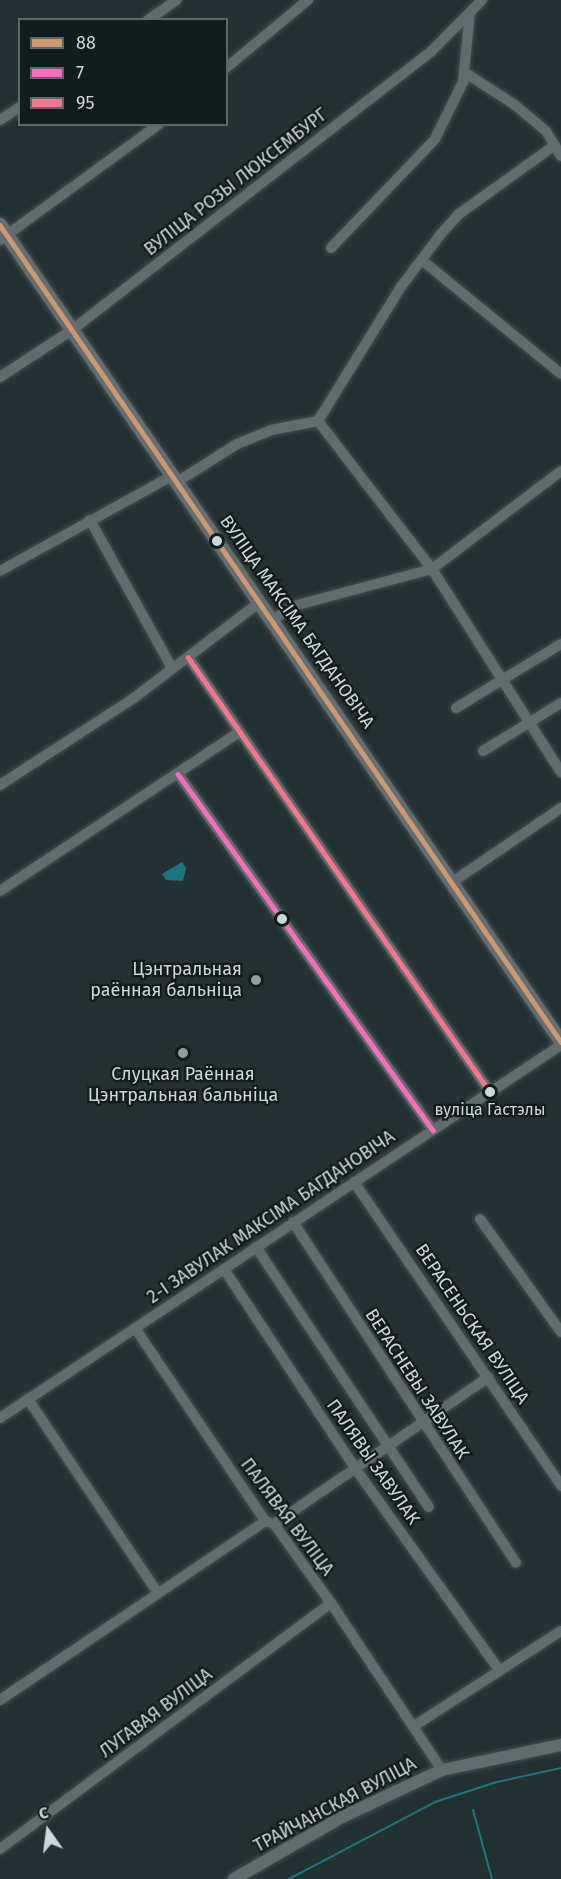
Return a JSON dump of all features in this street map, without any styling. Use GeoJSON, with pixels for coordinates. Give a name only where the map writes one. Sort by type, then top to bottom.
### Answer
{"type":"FeatureCollection","features":[{"type":"Feature","properties":{"kind":"main road","name":"ВУЛІЦА МАКСІМА БАГДАНОВІЧА"},"geometry":{"type":"LineString","coordinates":[[2,233],[72,330],[453,881],[561,1044]]}},
{"type":"Feature","properties":{"kind":"street"},"geometry":{"type":"LineString","coordinates":[[151,18],[177,0]]}},
{"type":"Feature","properties":{"kind":"street"},"geometry":{"type":"LineString","coordinates":[[228,66],[308,0]]}},
{"type":"Feature","properties":{"kind":"street","name":"ВУЛІЦА РОЗЫ ЛЮКСЕМБУРГ"},"geometry":{"type":"LineString","coordinates":[[0,377],[72,330],[431,52],[479,1]]}},
{"type":"Feature","properties":{"kind":"street"},"geometry":{"type":"LineString","coordinates":[[331,248],[435,139],[464,72],[470,12]]}},
{"type":"Feature","properties":{"kind":"street"},"geometry":{"type":"LineString","coordinates":[[464,72],[515,105],[546,131],[561,156]]}},
{"type":"Feature","properties":{"kind":"street"},"geometry":{"type":"LineString","coordinates":[[0,120],[18,108]]}},
{"type":"Feature","properties":{"kind":"street"},"geometry":{"type":"LineString","coordinates":[[2,233],[156,126]]}},
{"type":"Feature","properties":{"kind":"street"},"geometry":{"type":"LineString","coordinates":[[0,571],[90,520],[237,444],[271,430],[318,421],[400,288],[459,214],[555,145]]}},
{"type":"Feature","properties":{"kind":"street"},"geometry":{"type":"LineString","coordinates":[[423,261],[561,374]]}},
{"type":"Feature","properties":{"kind":"street"},"geometry":{"type":"LineString","coordinates":[[318,421],[432,569],[561,772]]}},
{"type":"Feature","properties":{"kind":"street"},"geometry":{"type":"LineString","coordinates":[[272,620],[297,605],[432,569],[561,471]]}},
{"type":"Feature","properties":{"kind":"street"},"geometry":{"type":"LineString","coordinates":[[90,520],[172,668]]}},
{"type":"Feature","properties":{"kind":"street"},"geometry":{"type":"LineString","coordinates":[[0,785],[134,698],[260,602]]}},
{"type":"Feature","properties":{"kind":"street"},"geometry":{"type":"LineString","coordinates":[[456,708],[561,644]]}},
{"type":"Feature","properties":{"kind":"street"},"geometry":{"type":"LineString","coordinates":[[188,657],[490,1092]]}},
{"type":"Feature","properties":{"kind":"street"},"geometry":{"type":"LineString","coordinates":[[483,751],[561,703]]}},
{"type":"Feature","properties":{"kind":"street"},"geometry":{"type":"LineString","coordinates":[[0,891],[239,732]]}},
{"type":"Feature","properties":{"kind":"street"},"geometry":{"type":"LineString","coordinates":[[178,774],[433,1130]]}},
{"type":"Feature","properties":{"kind":"street"},"geometry":{"type":"LineString","coordinates":[[453,881],[561,808]]}},
{"type":"Feature","properties":{"kind":"street","name":"2-І ЗАВУЛАК МАКСІМА БАГДАНОВІЧА"},"geometry":{"type":"LineString","coordinates":[[0,1419],[561,1044]]}},
{"type":"Feature","properties":{"kind":"street","name":"ВЕРАСЕНЬСКАЯ ВУЛІЦА"},"geometry":{"type":"LineString","coordinates":[[354,1182],[489,1377],[561,1486]]}},
{"type":"Feature","properties":{"kind":"street"},"geometry":{"type":"LineString","coordinates":[[480,1219],[561,1332]]}},
{"type":"Feature","properties":{"kind":"street","name":"ВЕРАСНЕВЫ ЗАВУЛАК"},"geometry":{"type":"LineString","coordinates":[[293,1222],[422,1423],[516,1563]]}},
{"type":"Feature","properties":{"kind":"street"},"geometry":{"type":"LineString","coordinates":[[256,1247],[429,1507]]}},
{"type":"Feature","properties":{"kind":"street","name":"ПАЛЯВЫ ЗАВУЛАК"},"geometry":{"type":"LineString","coordinates":[[224,1269],[355,1468],[500,1671]]}},
{"type":"Feature","properties":{"kind":"street","name":"ПАЛЯВАЯ ВУЛІЦА"},"geometry":{"type":"LineString","coordinates":[[135,1328],[269,1522],[331,1604],[442,1770]]}},
{"type":"Feature","properties":{"kind":"street"},"geometry":{"type":"LineString","coordinates":[[0,1701],[157,1592],[355,1468],[489,1377]]}},
{"type":"Feature","properties":{"kind":"street"},"geometry":{"type":"LineString","coordinates":[[28,1399],[157,1592]]}},
{"type":"Feature","properties":{"kind":"street","name":"ЛУГАВАЯ ВУЛІЦА"},"geometry":{"type":"LineString","coordinates":[[0,1849],[331,1604]]}},
{"type":"Feature","properties":{"kind":"street"},"geometry":{"type":"LineString","coordinates":[[414,1726],[561,1631]]}},
{"type":"Feature","properties":{"kind":"street","name":"ТРАЙЧАНСКАЯ ВУЛІЦА"},"geometry":{"type":"LineString","coordinates":[[234,1879],[342,1817],[442,1770],[561,1745]]}},
{"type":"Feature","properties":{"kind":"water"},"geometry":{"type":"Polygon","coordinates":[[[182,862],[186,868],[183,881],[166,880],[162,874],[182,862]]]}},
{"type":"Feature","properties":{"kind":"waterway"},"geometry":{"type":"LineString","coordinates":[[289,1879],[435,1802],[497,1782],[561,1768]]}},
{"type":"Feature","properties":{"kind":"waterway"},"geometry":{"type":"LineString","coordinates":[[473,1810],[492,1879]]}},
{"type":"Feature","properties":{"kind":"transit line","name":"88"},"geometry":{"type":"LineString","coordinates":[[0,225],[561,1042]]}},
{"type":"Feature","properties":{"kind":"transit line","name":"95"},"geometry":{"type":"LineString","coordinates":[[188,657],[490,1092]]}},
{"type":"Feature","properties":{"kind":"transit line","name":"7"},"geometry":{"type":"LineString","coordinates":[[178,774],[433,1130]]}},
{"type":"Feature","properties":{"kind":"place","name":"Цэнтральная раённая бальніца"},"geometry":{"type":"Point","coordinates":[256,980]}},
{"type":"Feature","properties":{"kind":"place","name":"Слуцкая Раённая Цэнтральная бальніца"},"geometry":{"type":"Point","coordinates":[183,1053]}},
{"type":"Feature","properties":{"kind":"place","name":"вуліца Гастэлы"},"geometry":{"type":"Point","coordinates":[490,1092]}}]}
